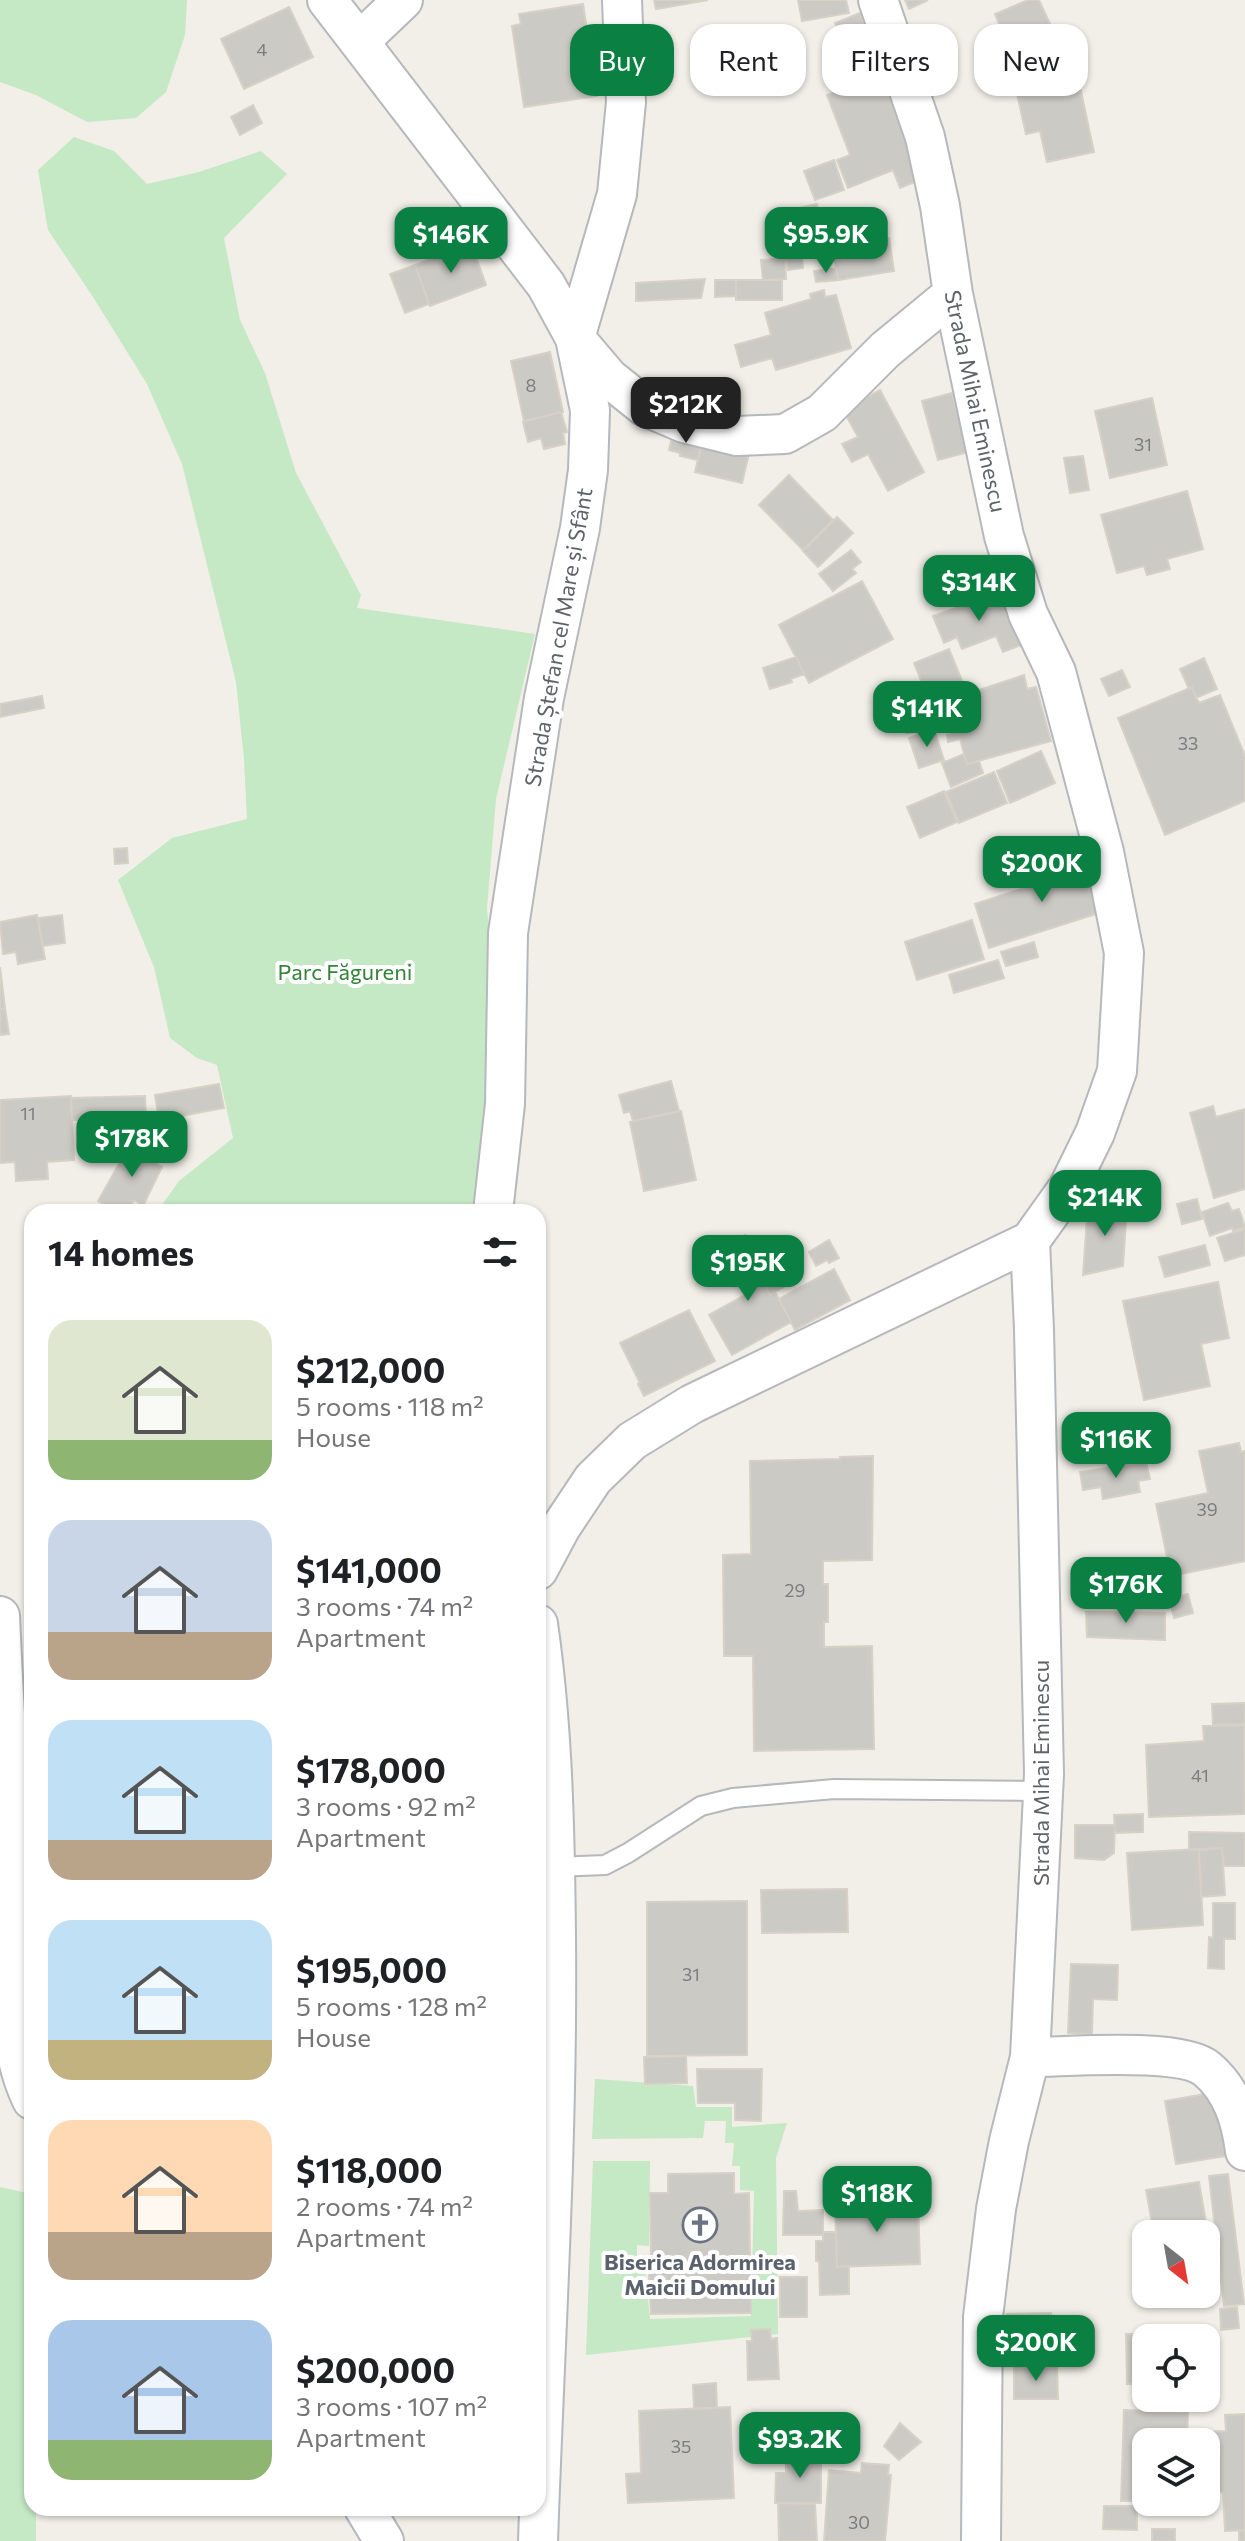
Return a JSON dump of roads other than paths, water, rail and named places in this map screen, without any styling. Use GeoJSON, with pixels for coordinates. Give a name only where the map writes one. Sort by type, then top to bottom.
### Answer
{"type":"FeatureCollection","features":[{"type":"Feature","properties":{"kind":"street","name":"Strada Ștefan cel Mare și Sfânt"},"geometry":{"type":"LineString","coordinates":[[327,0],[546,285],[575,338],[590,410],[588,470],[573,569],[544,698],[508,933],[505,1104],[494,1204]]}},
{"type":"Feature","properties":{"kind":"street"},"geometry":{"type":"LineString","coordinates":[[360,41],[403,0]]}},
{"type":"Feature","properties":{"kind":"street"},"geometry":{"type":"LineString","coordinates":[[622,0],[626,102],[617,194],[575,338],[609,378],[644,406],[684,423],[737,436],[785,434],[822,413],[885,350],[953,294]]}},
{"type":"Feature","properties":{"kind":"street","name":"Strada Mihai Eminescu"},"geometry":{"type":"LineString","coordinates":[[878,0],[925,137],[940,206],[953,294],[1004,536],[1028,614],[1056,672],[1104,852],[1124,953],[1117,1071],[1095,1133],[1068,1188],[1030,1241],[1043,1791],[1030,2057],[996,2209],[983,2317],[981,2541]]}},
{"type":"Feature","properties":{"kind":"street"},"geometry":{"type":"LineString","coordinates":[[546,1555],[593,1479],[632,1441],[692,1404],[1030,1241]]}},
{"type":"Feature","properties":{"kind":"street"},"geometry":{"type":"LineString","coordinates":[[0,1616],[13,1897],[12,2003],[16,2053],[24,2076]]}},
{"type":"Feature","properties":{"kind":"street"},"geometry":{"type":"LineString","coordinates":[[546,1705],[555,1867],[557,2059],[546,2338]]}},
{"type":"Feature","properties":{"kind":"street"},"geometry":{"type":"LineString","coordinates":[[1030,2057],[1165,2055],[1205,2067],[1228,2092],[1241,2124],[1245,2151]]}},
{"type":"Feature","properties":{"kind":"street"},"geometry":{"type":"LineString","coordinates":[[369,2516],[384,2541]]}},
{"type":"Feature","properties":{"kind":"street"},"geometry":{"type":"LineString","coordinates":[[538,2541],[539,2516]]}},
{"type":"Feature","properties":{"kind":"lane"},"geometry":{"type":"LineString","coordinates":[[555,1867],[605,1865],[701,1806],[733,1798],[834,1789],[1043,1791]]}},
{"type":"Feature","properties":{"kind":"place","name":"Biserica Adormirea Maicii Domului"},"geometry":{"type":"Point","coordinates":[700,2225]}},
{"type":"Feature","properties":{"kind":"park label","name":"Parc Făgureni"},"geometry":{"type":"Point","coordinates":[345,971]}}]}
